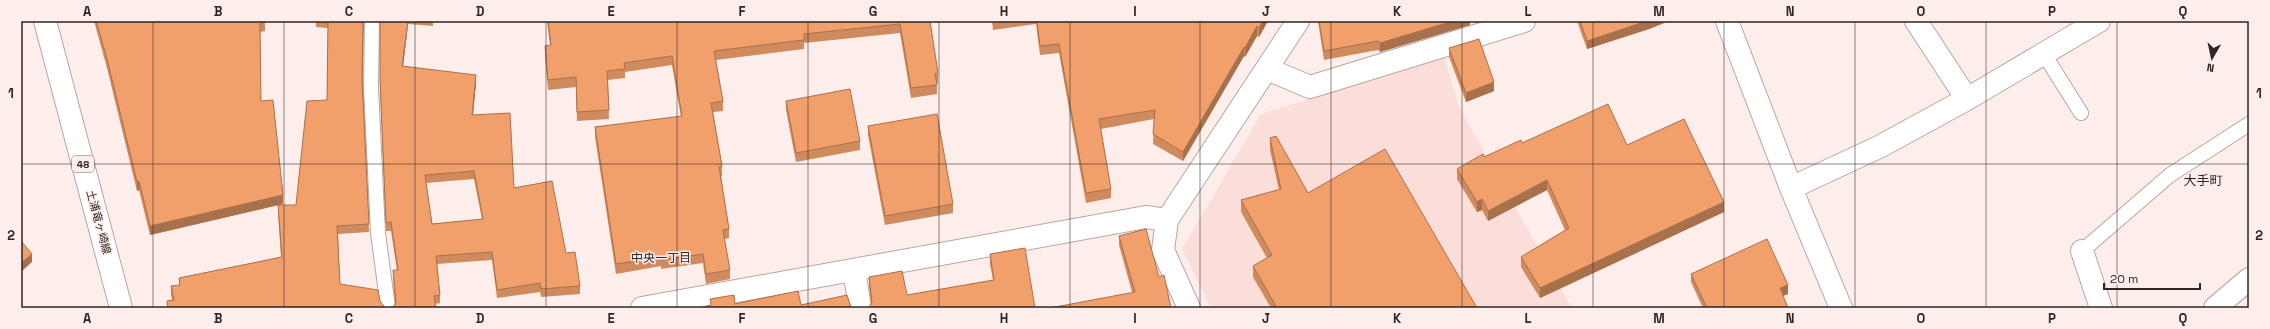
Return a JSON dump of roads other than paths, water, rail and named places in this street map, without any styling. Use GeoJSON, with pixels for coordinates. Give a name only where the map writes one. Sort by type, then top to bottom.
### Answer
{"type":"FeatureCollection","features":[{"type":"Feature","properties":{"kind":"street","name":"土浦竜ヶ崎線"},"geometry":{"type":"LineString","coordinates":[[45,21],[121,308]]}},
{"type":"Feature","properties":{"kind":"street"},"geometry":{"type":"LineString","coordinates":[[1189,308],[1163,250],[1167,220],[1268,69],[1298,21]]}},
{"type":"Feature","properties":{"kind":"street"},"geometry":{"type":"LineString","coordinates":[[1268,69],[1310,87],[1524,21]]}},
{"type":"Feature","properties":{"kind":"street"},"geometry":{"type":"LineString","coordinates":[[1727,21],[1791,188],[1841,308]]}},
{"type":"Feature","properties":{"kind":"street"},"geometry":{"type":"LineString","coordinates":[[1916,21],[1967,99]]}},
{"type":"Feature","properties":{"kind":"street"},"geometry":{"type":"LineString","coordinates":[[1791,188],[1881,146],[1967,99],[2099,21]]}},
{"type":"Feature","properties":{"kind":"street"},"geometry":{"type":"LineString","coordinates":[[642,308],[670,305],[1146,217],[1167,220]]}},
{"type":"Feature","properties":{"kind":"street"},"geometry":{"type":"LineString","coordinates":[[2082,251],[2101,308]]}},
{"type":"Feature","properties":{"kind":"street"},"geometry":{"type":"LineString","coordinates":[[854,270],[860,308]]}},
{"type":"Feature","properties":{"kind":"street"},"geometry":{"type":"LineString","coordinates":[[2215,308],[2249,279]]}},
{"type":"Feature","properties":{"kind":"lane"},"geometry":{"type":"LineString","coordinates":[[372,21],[371,88],[378,233],[388,308]]}},
{"type":"Feature","properties":{"kind":"lane"},"geometry":{"type":"LineString","coordinates":[[2044,54],[2081,113]]}},
{"type":"Feature","properties":{"kind":"lane"},"geometry":{"type":"LineString","coordinates":[[2082,251],[2170,175],[2249,124]]}},
{"type":"Feature","properties":{"kind":"district","name":"大手町"},"geometry":{"type":"Point","coordinates":[2203,180]}},
{"type":"Feature","properties":{"kind":"district","name":"中央一丁目"},"geometry":{"type":"Point","coordinates":[661,258]}}]}
